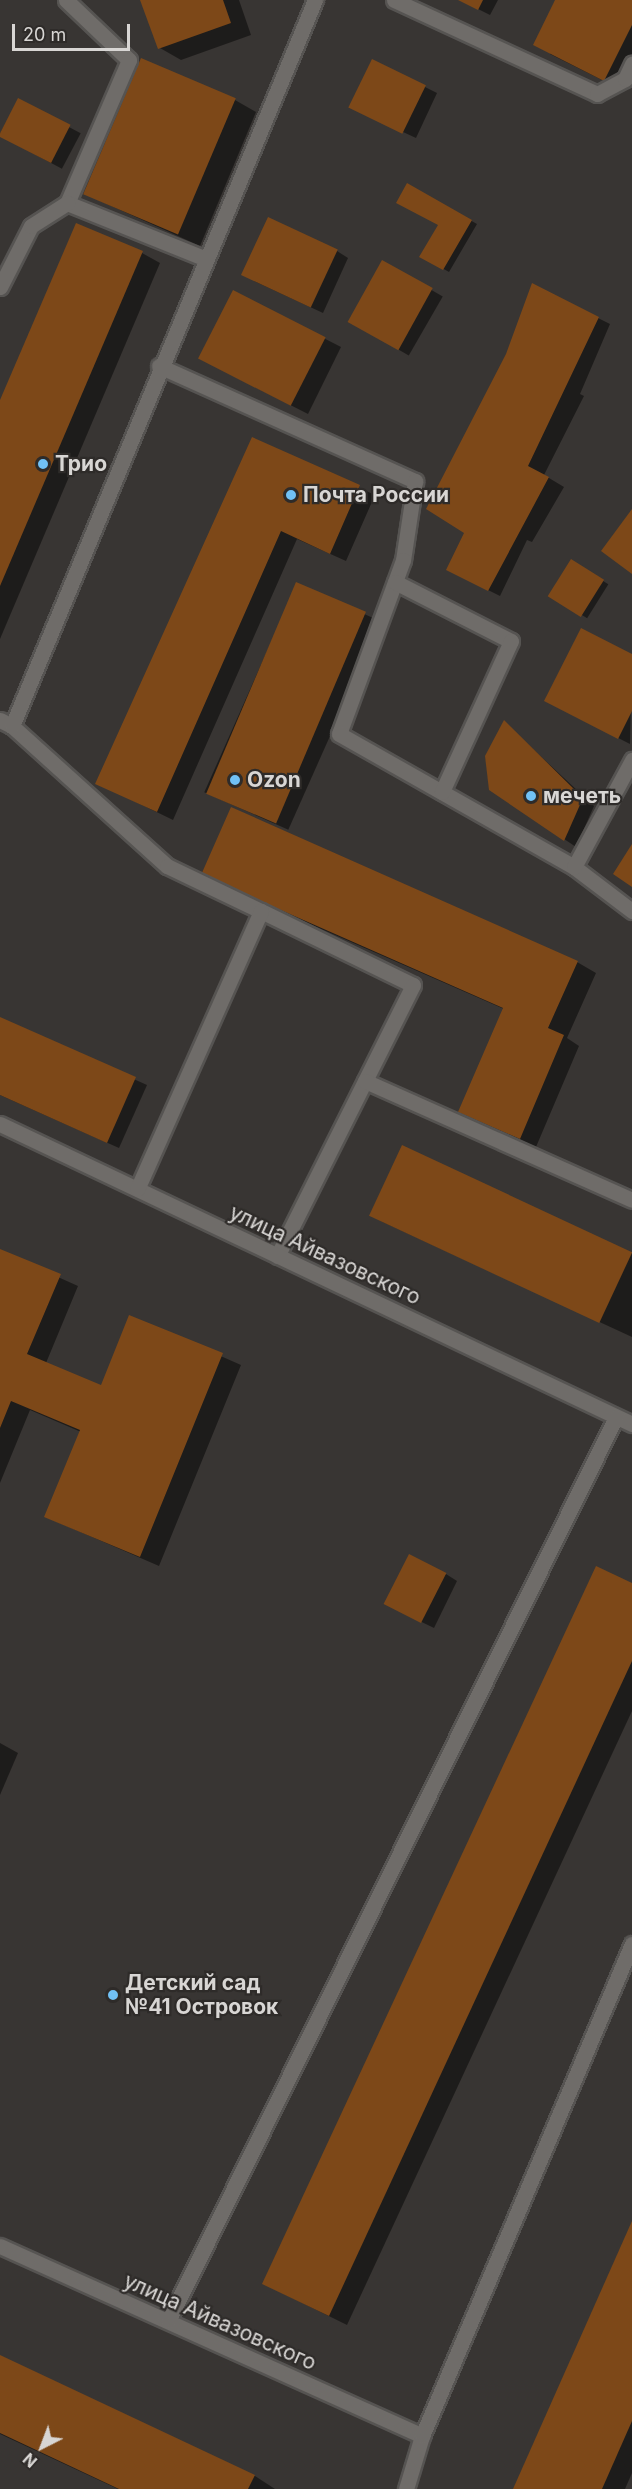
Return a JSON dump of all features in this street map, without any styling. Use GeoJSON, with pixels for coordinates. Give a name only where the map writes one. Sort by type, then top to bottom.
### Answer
{"type":"FeatureCollection","features":[{"type":"Feature","properties":{"kind":"street"},"geometry":{"type":"LineString","coordinates":[[0,287],[31,226],[67,204],[129,60],[66,0]]}},
{"type":"Feature","properties":{"kind":"street"},"geometry":{"type":"LineString","coordinates":[[277,1256],[413,985],[167,866],[6,723],[315,0]]}},
{"type":"Feature","properties":{"kind":"street"},"geometry":{"type":"LineString","coordinates":[[394,0],[597,94],[625,79],[632,64]]}},
{"type":"Feature","properties":{"kind":"street"},"geometry":{"type":"LineString","coordinates":[[67,204],[206,259]]}},
{"type":"Feature","properties":{"kind":"street"},"geometry":{"type":"LineString","coordinates":[[159,366],[415,481],[403,560],[339,734],[574,867],[632,911]]}},
{"type":"Feature","properties":{"kind":"street"},"geometry":{"type":"LineString","coordinates":[[395,582],[511,641],[442,792]]}},
{"type":"Feature","properties":{"kind":"street"},"geometry":{"type":"LineString","coordinates":[[574,867],[632,760]]}},
{"type":"Feature","properties":{"kind":"street"},"geometry":{"type":"LineString","coordinates":[[137,1189],[261,911]]}},
{"type":"Feature","properties":{"kind":"street"},"geometry":{"type":"LineString","coordinates":[[365,1081],[632,1200]]}},
{"type":"Feature","properties":{"kind":"street","name":"улица Айвазовского"},"geometry":{"type":"LineString","coordinates":[[0,1124],[632,1424]]}},
{"type":"Feature","properties":{"kind":"street"},"geometry":{"type":"LineString","coordinates":[[168,2321],[616,1417]]}},
{"type":"Feature","properties":{"kind":"street"},"geometry":{"type":"LineString","coordinates":[[406,2489],[422,2436],[632,1944]]}},
{"type":"Feature","properties":{"kind":"street","name":"улица Айвазовского"},"geometry":{"type":"LineString","coordinates":[[0,2246],[422,2436]]}},
{"type":"Feature","properties":{"kind":"building"},"geometry":{"type":"Polygon","coordinates":[[[140,0],[223,0],[231,23],[158,49],[140,0]]]}},
{"type":"Feature","properties":{"kind":"building"},"geometry":{"type":"Polygon","coordinates":[[[458,0],[483,0],[478,10],[458,0]]]}},
{"type":"Feature","properties":{"kind":"building"},"geometry":{"type":"Polygon","coordinates":[[[555,0],[632,0],[632,25],[604,81],[533,45],[555,0]]]}},
{"type":"Feature","properties":{"kind":"building"},"geometry":{"type":"Polygon","coordinates":[[[141,58],[236,98],[178,234],[83,194],[141,58]]]}},
{"type":"Feature","properties":{"kind":"building"},"geometry":{"type":"Polygon","coordinates":[[[372,59],[426,85],[402,134],[348,108],[372,59]]]}},
{"type":"Feature","properties":{"kind":"building"},"geometry":{"type":"Polygon","coordinates":[[[18,98],[71,125],[51,163],[0,137],[18,98]]]}},
{"type":"Feature","properties":{"kind":"building"},"geometry":{"type":"Polygon","coordinates":[[[407,183],[472,220],[443,270],[419,257],[438,225],[396,203],[407,183]]]}},
{"type":"Feature","properties":{"kind":"building"},"geometry":{"type":"Polygon","coordinates":[[[268,217],[338,250],[311,308],[241,275],[268,217]]]}},
{"type":"Feature","properties":{"kind":"building"},"geometry":{"type":"Polygon","coordinates":[[[76,223],[143,251],[0,586],[0,400],[76,223]]]}},
{"type":"Feature","properties":{"kind":"building"},"geometry":{"type":"Polygon","coordinates":[[[382,260],[433,288],[398,350],[348,322],[382,260]]]}},
{"type":"Feature","properties":{"kind":"building"},"geometry":{"type":"Polygon","coordinates":[[[532,283],[599,317],[528,466],[549,477],[488,591],[446,570],[464,533],[426,509],[506,354],[532,283]]]}},
{"type":"Feature","properties":{"kind":"building"},"geometry":{"type":"Polygon","coordinates":[[[233,290],[326,337],[291,406],[198,359],[233,290]]]}},
{"type":"Feature","properties":{"kind":"building"},"geometry":{"type":"Polygon","coordinates":[[[252,437],[360,485],[330,554],[281,531],[157,812],[95,784],[252,437]]]}},
{"type":"Feature","properties":{"kind":"building"},"geometry":{"type":"Polygon","coordinates":[[[632,509],[632,574],[601,551],[632,509]]]}},
{"type":"Feature","properties":{"kind":"building"},"geometry":{"type":"Polygon","coordinates":[[[571,559],[604,580],[581,617],[548,596],[571,559]]]}},
{"type":"Feature","properties":{"kind":"building"},"geometry":{"type":"Polygon","coordinates":[[[296,582],[366,612],[276,823],[206,794],[296,582]]]}},
{"type":"Feature","properties":{"kind":"building"},"geometry":{"type":"Polygon","coordinates":[[[581,628],[632,654],[632,711],[618,739],[544,701],[581,628]]]}},
{"type":"Feature","properties":{"kind":"building","name":"мечеть"},"geometry":{"type":"Polygon","coordinates":[[[504,720],[583,798],[564,841],[489,790],[485,756],[504,720]]]}},
{"type":"Feature","properties":{"kind":"building"},"geometry":{"type":"Polygon","coordinates":[[[231,807],[578,961],[548,1028],[564,1035],[520,1139],[458,1112],[503,1008],[201,875],[231,807]]]}},
{"type":"Feature","properties":{"kind":"building"},"geometry":{"type":"Polygon","coordinates":[[[632,844],[632,887],[613,874],[632,844]]]}},
{"type":"Feature","properties":{"kind":"building"},"geometry":{"type":"Polygon","coordinates":[[[0,1017],[136,1077],[107,1143],[0,1095],[0,1017]]]}},
{"type":"Feature","properties":{"kind":"building"},"geometry":{"type":"Polygon","coordinates":[[[402,1145],[632,1252],[599,1323],[369,1216],[402,1145]]]}},
{"type":"Feature","properties":{"kind":"building"},"geometry":{"type":"Polygon","coordinates":[[[0,1249],[61,1274],[27,1354],[101,1385],[129,1315],[223,1353],[140,1557],[44,1517],[80,1430],[11,1401],[0,1428],[0,1249]]]}},
{"type":"Feature","properties":{"kind":"building"},"geometry":{"type":"Polygon","coordinates":[[[409,1554],[446,1573],[421,1623],[384,1604],[409,1554]]]}},
{"type":"Feature","properties":{"kind":"building"},"geometry":{"type":"Polygon","coordinates":[[[596,1566],[632,1583],[632,1661],[329,2316],[262,2284],[596,1566]]]}},
{"type":"Feature","properties":{"kind":"building"},"geometry":{"type":"Polygon","coordinates":[[[632,2221],[632,2421],[602,2489],[513,2489],[632,2221]]]}},
{"type":"Feature","properties":{"kind":"building"},"geometry":{"type":"Polygon","coordinates":[[[0,2355],[255,2475],[248,2489],[119,2489],[0,2433],[0,2355]]]}},
{"type":"Feature","properties":{"kind":"place","name":"Трио"},"geometry":{"type":"Point","coordinates":[43,464]}},
{"type":"Feature","properties":{"kind":"place","name":"Почта России"},"geometry":{"type":"Point","coordinates":[291,495]}},
{"type":"Feature","properties":{"kind":"place","name":"Ozon"},"geometry":{"type":"Point","coordinates":[235,780]}},
{"type":"Feature","properties":{"kind":"place","name":"мечеть"},"geometry":{"type":"Point","coordinates":[531,796]}},
{"type":"Feature","properties":{"kind":"place","name":"Детский сад №41 Островок"},"geometry":{"type":"Point","coordinates":[113,1995]}}]}
